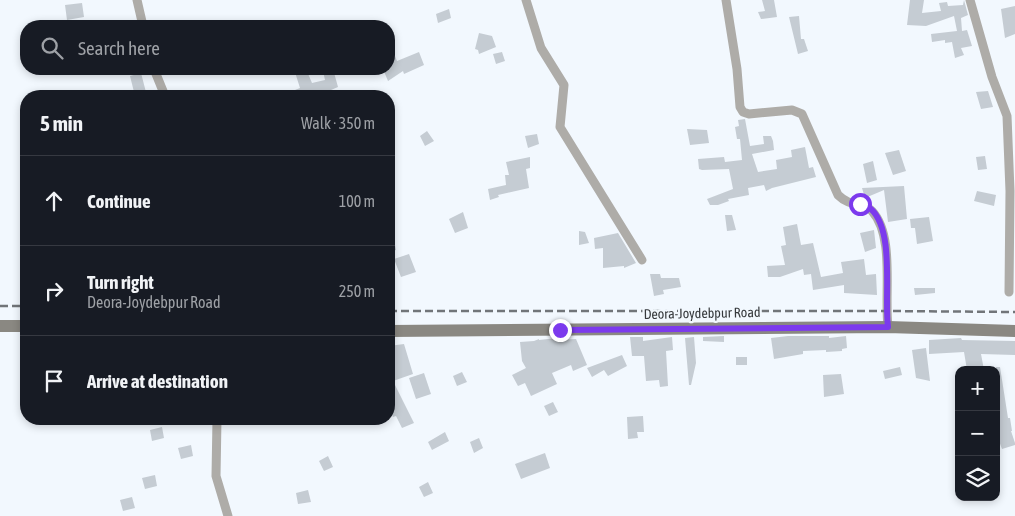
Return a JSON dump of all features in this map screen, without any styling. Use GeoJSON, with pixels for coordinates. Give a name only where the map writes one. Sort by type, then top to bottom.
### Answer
{"type":"FeatureCollection","features":[{"type":"Feature","properties":{"kind":"street"},"geometry":{"type":"LineString","coordinates":[[137,0],[142,20]]}},
{"type":"Feature","properties":{"kind":"street"},"geometry":{"type":"LineString","coordinates":[[526,0],[541,48],[564,85],[560,127],[642,260]]}},
{"type":"Feature","properties":{"kind":"street"},"geometry":{"type":"LineString","coordinates":[[726,0],[737,69],[740,107],[743,112],[749,114],[792,110],[802,114],[838,195],[844,201],[870,209],[879,220],[883,230],[886,251],[888,327]]}},
{"type":"Feature","properties":{"kind":"street"},"geometry":{"type":"LineString","coordinates":[[970,0],[992,77],[1007,116],[1010,191],[1009,292]]}},
{"type":"Feature","properties":{"kind":"street"},"geometry":{"type":"LineString","coordinates":[[156,75],[163,90]]}},
{"type":"Feature","properties":{"kind":"street"},"geometry":{"type":"LineString","coordinates":[[0,326],[20,326]]}},
{"type":"Feature","properties":{"kind":"street","name":"Deora-Joydebpur Road"},"geometry":{"type":"LineString","coordinates":[[395,331],[888,327],[1015,331]]}},
{"type":"Feature","properties":{"kind":"street"},"geometry":{"type":"LineString","coordinates":[[217,425],[216,476],[228,516]]}},
{"type":"Feature","properties":{"kind":"building"},"geometry":{"type":"Polygon","coordinates":[[[762,0],[774,0],[777,17],[761,19],[758,12],[765,11],[762,0]]]}},
{"type":"Feature","properties":{"kind":"building"},"geometry":{"type":"Polygon","coordinates":[[[910,0],[924,0],[922,13],[941,11],[939,3],[947,2],[948,6],[963,5],[964,0],[968,15],[961,18],[962,31],[967,30],[972,46],[961,48],[964,55],[955,58],[952,42],[945,43],[945,40],[932,42],[931,34],[957,31],[954,16],[926,26],[907,25],[910,0]]]}},
{"type":"Feature","properties":{"kind":"building"},"geometry":{"type":"Polygon","coordinates":[[[82,3],[84,17],[67,20],[65,5],[82,3]]]}},
{"type":"Feature","properties":{"kind":"building"},"geometry":{"type":"Polygon","coordinates":[[[1015,6],[1015,34],[1005,38],[1001,9],[1015,6]]]}},
{"type":"Feature","properties":{"kind":"building"},"geometry":{"type":"Polygon","coordinates":[[[449,9],[451,18],[438,23],[436,14],[449,9]]]}},
{"type":"Feature","properties":{"kind":"building"},"geometry":{"type":"Polygon","coordinates":[[[799,16],[801,39],[804,39],[808,51],[798,54],[789,17],[799,16]]]}},
{"type":"Feature","properties":{"kind":"building"},"geometry":{"type":"Polygon","coordinates":[[[479,33],[492,36],[496,47],[479,54],[478,50],[475,49],[479,33]]]}},
{"type":"Feature","properties":{"kind":"building"},"geometry":{"type":"Polygon","coordinates":[[[419,52],[424,65],[404,74],[403,71],[388,81],[386,75],[395,75],[395,56],[397,61],[419,52]]]}},
{"type":"Feature","properties":{"kind":"building"},"geometry":{"type":"Polygon","coordinates":[[[502,52],[505,61],[496,64],[493,54],[502,52]]]}},
{"type":"Feature","properties":{"kind":"building"},"geometry":{"type":"Polygon","coordinates":[[[142,75],[145,90],[134,90],[130,76],[142,75]]]}},
{"type":"Feature","properties":{"kind":"building"},"geometry":{"type":"Polygon","coordinates":[[[296,75],[309,75],[312,83],[325,80],[324,75],[335,75],[338,87],[331,90],[295,90],[300,88],[296,75]]]}},
{"type":"Feature","properties":{"kind":"building"},"geometry":{"type":"Polygon","coordinates":[[[988,91],[993,107],[981,109],[976,92],[988,91]]]}},
{"type":"Feature","properties":{"kind":"building"},"geometry":{"type":"Polygon","coordinates":[[[745,119],[750,146],[764,144],[763,136],[771,136],[773,141],[774,150],[752,154],[758,172],[777,169],[776,160],[792,157],[791,150],[805,147],[809,168],[813,167],[816,177],[766,191],[764,185],[748,188],[749,195],[728,199],[729,201],[718,205],[710,205],[707,199],[733,189],[729,169],[702,170],[699,169],[698,159],[724,157],[725,162],[742,160],[740,139],[737,139],[735,127],[739,126],[738,120],[745,119]]]}},
{"type":"Feature","properties":{"kind":"building"},"geometry":{"type":"Polygon","coordinates":[[[687,129],[707,130],[709,143],[690,145],[687,129]]]}},
{"type":"Feature","properties":{"kind":"building"},"geometry":{"type":"Polygon","coordinates":[[[427,131],[434,141],[425,146],[420,136],[427,131]]]}},
{"type":"Feature","properties":{"kind":"building"},"geometry":{"type":"Polygon","coordinates":[[[537,134],[539,144],[528,148],[525,136],[537,134]]]}},
{"type":"Feature","properties":{"kind":"building"},"geometry":{"type":"Polygon","coordinates":[[[899,150],[906,171],[893,175],[885,153],[899,150]]]}},
{"type":"Feature","properties":{"kind":"building"},"geometry":{"type":"Polygon","coordinates":[[[985,156],[987,169],[978,170],[976,157],[985,156]]]}},
{"type":"Feature","properties":{"kind":"building"},"geometry":{"type":"Polygon","coordinates":[[[530,157],[530,168],[526,169],[529,188],[498,195],[499,197],[490,200],[488,189],[506,185],[505,175],[509,175],[506,162],[530,157]]]}},
{"type":"Feature","properties":{"kind":"building"},"geometry":{"type":"Polygon","coordinates":[[[873,161],[877,180],[867,183],[863,164],[873,161]]]}},
{"type":"Feature","properties":{"kind":"building"},"geometry":{"type":"Polygon","coordinates":[[[904,186],[907,219],[888,222],[884,190],[865,198],[862,188],[904,186]]]}},
{"type":"Feature","properties":{"kind":"building"},"geometry":{"type":"Polygon","coordinates":[[[977,191],[996,195],[994,206],[974,201],[977,191]]]}},
{"type":"Feature","properties":{"kind":"building"},"geometry":{"type":"Polygon","coordinates":[[[463,212],[468,228],[455,233],[449,219],[463,212]]]}},
{"type":"Feature","properties":{"kind":"building"},"geometry":{"type":"Polygon","coordinates":[[[725,215],[732,215],[736,230],[727,231],[725,215]]]}},
{"type":"Feature","properties":{"kind":"building"},"geometry":{"type":"Polygon","coordinates":[[[929,217],[933,241],[917,244],[915,228],[911,228],[910,219],[929,217]]]}},
{"type":"Feature","properties":{"kind":"building"},"geometry":{"type":"Polygon","coordinates":[[[797,224],[801,245],[813,243],[821,277],[843,273],[841,262],[864,259],[866,275],[876,274],[877,295],[844,293],[844,285],[813,290],[811,274],[804,275],[803,269],[780,277],[768,277],[767,266],[785,265],[781,246],[786,245],[783,227],[797,224]]]}},
{"type":"Feature","properties":{"kind":"building"},"geometry":{"type":"Polygon","coordinates":[[[874,230],[876,248],[865,252],[860,233],[874,230]]]}},
{"type":"Feature","properties":{"kind":"building"},"geometry":{"type":"Polygon","coordinates":[[[579,231],[585,232],[589,243],[579,245],[579,231]]]}},
{"type":"Feature","properties":{"kind":"building"},"geometry":{"type":"Polygon","coordinates":[[[618,233],[636,263],[624,268],[624,266],[603,268],[603,248],[595,249],[594,238],[618,233]]]}},
{"type":"Feature","properties":{"kind":"building"},"geometry":{"type":"Polygon","coordinates":[[[409,254],[416,272],[401,277],[395,259],[409,254]]]}},
{"type":"Feature","properties":{"kind":"building"},"geometry":{"type":"Polygon","coordinates":[[[650,274],[660,274],[661,278],[679,278],[681,287],[663,290],[664,294],[654,296],[650,274]]]}},
{"type":"Feature","properties":{"kind":"building"},"geometry":{"type":"Polygon","coordinates":[[[914,288],[935,288],[935,293],[915,295],[914,288]]]}},
{"type":"Feature","properties":{"kind":"building"},"geometry":{"type":"Polygon","coordinates":[[[724,336],[724,342],[703,341],[703,337],[724,336]]]}},
{"type":"Feature","properties":{"kind":"building"},"geometry":{"type":"Polygon","coordinates":[[[829,336],[829,338],[846,336],[847,348],[842,349],[842,351],[803,351],[803,354],[774,359],[771,338],[829,336]]]}},
{"type":"Feature","properties":{"kind":"building"},"geometry":{"type":"Polygon","coordinates":[[[630,337],[643,337],[643,341],[672,337],[673,350],[666,351],[668,386],[660,387],[659,380],[646,381],[644,356],[632,356],[630,337]]]}},
{"type":"Feature","properties":{"kind":"building"},"geometry":{"type":"Polygon","coordinates":[[[694,337],[696,363],[691,385],[689,385],[685,338],[694,337]]]}},
{"type":"Feature","properties":{"kind":"building"},"geometry":{"type":"Polygon","coordinates":[[[557,338],[557,340],[576,339],[587,365],[573,371],[571,365],[552,373],[557,384],[531,396],[525,383],[518,386],[512,375],[526,368],[522,361],[520,342],[557,338]]]}},
{"type":"Feature","properties":{"kind":"building"},"geometry":{"type":"Polygon","coordinates":[[[961,338],[962,340],[1015,341],[1015,355],[981,354],[983,366],[966,366],[964,352],[929,354],[929,340],[961,338]]]}},
{"type":"Feature","properties":{"kind":"building"},"geometry":{"type":"Polygon","coordinates":[[[404,344],[413,374],[395,380],[395,345],[404,344]]]}},
{"type":"Feature","properties":{"kind":"building"},"geometry":{"type":"Polygon","coordinates":[[[926,348],[930,381],[916,378],[912,350],[926,348]]]}},
{"type":"Feature","properties":{"kind":"building"},"geometry":{"type":"Polygon","coordinates":[[[622,355],[627,366],[608,376],[604,370],[592,377],[587,368],[622,355]]]}},
{"type":"Feature","properties":{"kind":"building"},"geometry":{"type":"Polygon","coordinates":[[[736,357],[747,357],[747,365],[736,365],[736,357]]]}},
{"type":"Feature","properties":{"kind":"building"},"geometry":{"type":"Polygon","coordinates":[[[900,367],[902,375],[885,379],[883,371],[900,367]]]}},
{"type":"Feature","properties":{"kind":"building"},"geometry":{"type":"Polygon","coordinates":[[[1000,367],[1008,418],[1010,418],[1011,431],[1015,443],[1015,445],[1002,449],[1000,444],[1000,367]]]}},
{"type":"Feature","properties":{"kind":"building"},"geometry":{"type":"Polygon","coordinates":[[[462,372],[467,382],[457,386],[453,376],[462,372]]]}},
{"type":"Feature","properties":{"kind":"building"},"geometry":{"type":"Polygon","coordinates":[[[424,373],[431,394],[416,399],[409,378],[424,373]]]}},
{"type":"Feature","properties":{"kind":"building"},"geometry":{"type":"Polygon","coordinates":[[[841,374],[844,394],[824,397],[823,375],[841,374]]]}},
{"type":"Feature","properties":{"kind":"building"},"geometry":{"type":"Polygon","coordinates":[[[395,385],[414,423],[402,428],[396,416],[395,385]]]}},
{"type":"Feature","properties":{"kind":"building"},"geometry":{"type":"Polygon","coordinates":[[[553,402],[558,412],[549,416],[544,406],[553,402]]]}},
{"type":"Feature","properties":{"kind":"building"},"geometry":{"type":"Polygon","coordinates":[[[643,416],[644,432],[637,432],[638,438],[628,439],[627,417],[643,416]]]}},
{"type":"Feature","properties":{"kind":"building"},"geometry":{"type":"Polygon","coordinates":[[[162,427],[164,438],[152,441],[150,430],[162,427]]]}},
{"type":"Feature","properties":{"kind":"building"},"geometry":{"type":"Polygon","coordinates":[[[445,432],[449,441],[432,450],[428,442],[445,432]]]}},
{"type":"Feature","properties":{"kind":"building"},"geometry":{"type":"Polygon","coordinates":[[[479,438],[483,448],[474,453],[470,442],[479,438]]]}},
{"type":"Feature","properties":{"kind":"building"},"geometry":{"type":"Polygon","coordinates":[[[191,445],[193,456],[181,459],[178,448],[191,445]]]}},
{"type":"Feature","properties":{"kind":"building"},"geometry":{"type":"Polygon","coordinates":[[[545,453],[550,468],[521,479],[515,464],[545,453]]]}},
{"type":"Feature","properties":{"kind":"building"},"geometry":{"type":"Polygon","coordinates":[[[328,456],[333,467],[324,471],[319,461],[328,456]]]}},
{"type":"Feature","properties":{"kind":"building"},"geometry":{"type":"Polygon","coordinates":[[[155,475],[157,486],[145,489],[142,478],[155,475]]]}},
{"type":"Feature","properties":{"kind":"building"},"geometry":{"type":"Polygon","coordinates":[[[428,482],[433,493],[424,497],[419,487],[428,482]]]}},
{"type":"Feature","properties":{"kind":"building"},"geometry":{"type":"Polygon","coordinates":[[[308,490],[311,502],[298,504],[296,493],[308,490]]]}},
{"type":"Feature","properties":{"kind":"building"},"geometry":{"type":"Polygon","coordinates":[[[132,497],[135,508],[123,511],[120,500],[132,497]]]}},
{"type":"Feature","properties":{"kind":"railway"},"geometry":{"type":"LineString","coordinates":[[0,306],[20,306]]}},
{"type":"Feature","properties":{"kind":"railway"},"geometry":{"type":"LineString","coordinates":[[395,311],[1015,312]]}},
{"type":"Feature","properties":{"kind":"route"},"geometry":{"type":"LineString","coordinates":[[560,330],[888,327],[886,251],[883,230],[879,220],[870,209],[860,204]]}}]}
